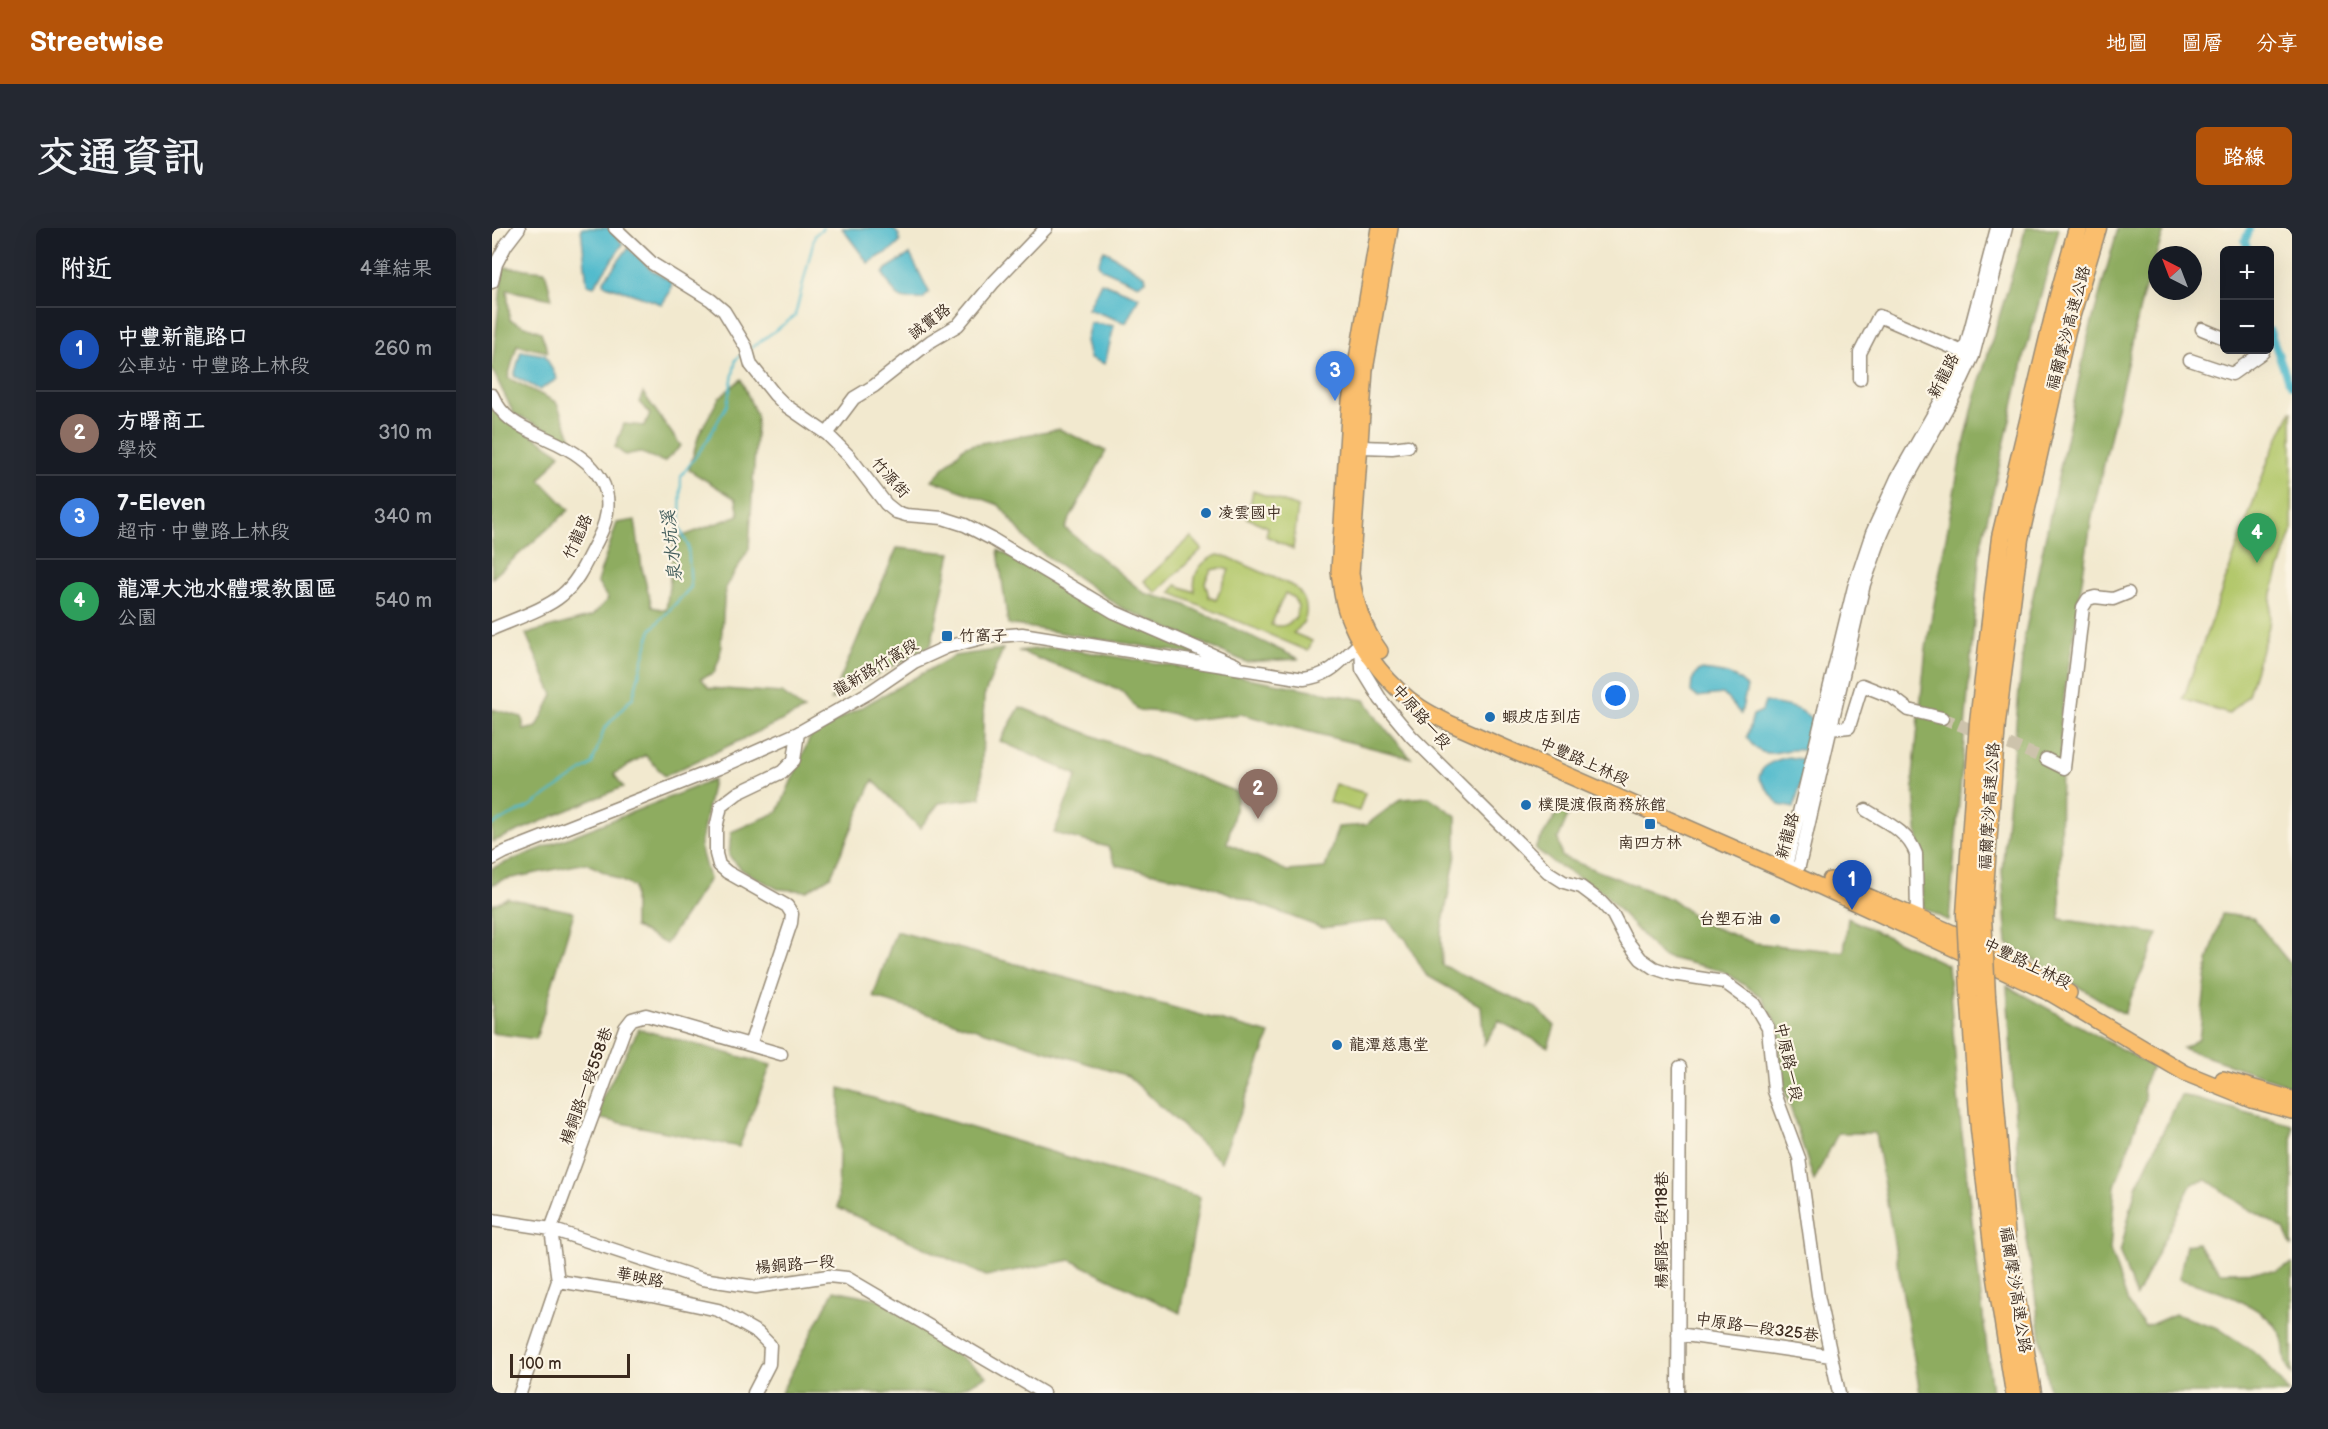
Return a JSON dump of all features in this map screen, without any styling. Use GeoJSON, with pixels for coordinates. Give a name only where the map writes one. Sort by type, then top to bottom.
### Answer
{"type":"FeatureCollection","features":[{"type":"Feature","properties":{"kind":"highway","name":"福爾摩沙高速公路"},"geometry":{"type":"LineString","coordinates":[[2015,1393],[1996,1272],[1980,1129],[1974,915],[1979,722],[2001,537],[2059,296],[2078,228]]}},
{"type":"Feature","properties":{"kind":"highway","name":"福爾摩沙高速公路"},"geometry":{"type":"LineString","coordinates":[[1974,915],[2019,539],[2066,331],[2097,228]]}},
{"type":"Feature","properties":{"kind":"highway","name":"福爾摩沙高速公路"},"geometry":{"type":"LineString","coordinates":[[1978,994],[2006,1240],[2032,1393]]}},
{"type":"Feature","properties":{"kind":"main road","name":"中豐路上林段"},"geometry":{"type":"LineString","coordinates":[[1379,228],[1350,401],[1339,572],[1341,594],[1350,621],[1365,639],[1381,669],[1402,693],[1430,712],[1793,868],[1917,918],[2042,976],[2143,1039],[2192,1066],[2223,1079],[2292,1099]]}},
{"type":"Feature","properties":{"kind":"main road","name":"中豐路上林段"},"geometry":{"type":"LineString","coordinates":[[1365,639],[1355,603],[1351,573],[1365,370],[1390,228]]}},
{"type":"Feature","properties":{"kind":"main road","name":"中豐路上林段"},"geometry":{"type":"LineString","coordinates":[[1793,868],[2052,994],[2185,1073],[2252,1100],[2292,1111]]}},
{"type":"Feature","properties":{"kind":"street"},"geometry":{"type":"LineString","coordinates":[[492,282],[496,264],[506,245],[519,228]]}},
{"type":"Feature","properties":{"kind":"street","name":"竹源街"},"geometry":{"type":"LineString","coordinates":[[615,228],[653,264],[711,300],[724,311],[748,351],[752,365],[785,405],[827,434],[849,456],[886,504],[896,512],[943,518],[965,525],[992,538],[1114,612],[1243,668]]}},
{"type":"Feature","properties":{"kind":"street","name":"誠實路"},"geometry":{"type":"LineString","coordinates":[[827,434],[855,398],[874,386],[931,341],[958,325],[994,282],[1046,228]]}},
{"type":"Feature","properties":{"kind":"street","name":"新龍路"},"geometry":{"type":"LineString","coordinates":[[1793,868],[1854,587],[1872,533],[1897,478],[1969,355],[1997,228]]}},
{"type":"Feature","properties":{"kind":"street","name":"新龍路"},"geometry":{"type":"LineString","coordinates":[[1793,868],[1830,729],[1864,584],[1881,534],[1905,482],[1957,390],[2006,228]]}},
{"type":"Feature","properties":{"kind":"street"},"geometry":{"type":"LineString","coordinates":[[1860,379],[1860,353],[1879,316],[1969,355]]}},
{"type":"Feature","properties":{"kind":"street"},"geometry":{"type":"LineString","coordinates":[[2202,329],[2220,336]]}},
{"type":"Feature","properties":{"kind":"street"},"geometry":{"type":"LineString","coordinates":[[2190,360],[2232,374],[2259,354]]}},
{"type":"Feature","properties":{"kind":"street","name":"竹龍路"},"geometry":{"type":"LineString","coordinates":[[492,395],[512,422],[582,458],[593,468],[605,484],[609,502],[605,526],[578,577],[562,595],[492,629]]}},
{"type":"Feature","properties":{"kind":"street"},"geometry":{"type":"LineString","coordinates":[[1361,447],[1408,446]]}},
{"type":"Feature","properties":{"kind":"street"},"geometry":{"type":"LineString","coordinates":[[2046,759],[2064,768],[2083,607],[2088,599],[2095,597],[2113,599],[2128,593]]}},
{"type":"Feature","properties":{"kind":"street","name":"龍新路竹窩段"},"geometry":{"type":"LineString","coordinates":[[492,859],[504,852],[719,768],[798,733],[870,692],[914,662],[947,647],[986,637],[1022,634],[1304,679],[1316,678],[1342,662],[1365,639]]}},
{"type":"Feature","properties":{"kind":"street","name":"中原路一段"},"geometry":{"type":"LineString","coordinates":[[1365,639],[1362,669],[1381,700],[1411,736],[1548,872],[1564,882],[1581,887],[1601,902],[1613,915],[1626,940],[1641,959],[1654,968],[1672,974],[1724,981],[1754,1004],[1768,1028],[1774,1091],[1799,1158],[1818,1295],[1839,1393]]}},
{"type":"Feature","properties":{"kind":"street"},"geometry":{"type":"LineString","coordinates":[[1830,729],[1849,727],[1862,685],[1892,697],[1909,710],[1942,718]]}},
{"type":"Feature","properties":{"kind":"street"},"geometry":{"type":"LineString","coordinates":[[750,1045],[792,914],[787,906],[727,872],[719,865],[716,855],[716,828],[721,806],[738,793],[782,772],[794,760],[798,733]]}},
{"type":"Feature","properties":{"kind":"street"},"geometry":{"type":"LineString","coordinates":[[1866,810],[1903,833],[1913,845],[1916,854],[1917,918]]}},
{"type":"Feature","properties":{"kind":"street","name":"楊銅路一段558巷"},"geometry":{"type":"LineString","coordinates":[[558,1281],[551,1229],[625,1028],[632,1019],[637,1016],[646,1016],[781,1054]]}},
{"type":"Feature","properties":{"kind":"street","name":"楊銅路一段118巷"},"geometry":{"type":"LineString","coordinates":[[1678,1393],[1680,1067]]}},
{"type":"Feature","properties":{"kind":"street","name":"楊銅路一段"},"geometry":{"type":"LineString","coordinates":[[492,1220],[551,1229],[702,1280],[756,1287],[828,1276],[847,1278],[1043,1393]]}},
{"type":"Feature","properties":{"kind":"street"},"geometry":{"type":"LineString","coordinates":[[520,1393],[558,1281]]}},
{"type":"Feature","properties":{"kind":"street","name":"華映路"},"geometry":{"type":"LineString","coordinates":[[558,1281],[652,1296],[718,1310],[758,1333],[770,1345],[770,1364],[754,1393]]}},
{"type":"Feature","properties":{"kind":"street","name":"中原路一段325巷"},"geometry":{"type":"LineString","coordinates":[[1678,1334],[1831,1356]]}},
{"type":"Feature","properties":{"kind":"green space"},"geometry":{"type":"Polygon","coordinates":[[[2026,228],[2059,228],[2025,354],[1980,550],[1949,921],[1923,908],[1913,776],[1926,648],[1959,466],[1977,390],[2026,228]]]}},
{"type":"Feature","properties":{"kind":"green space"},"geometry":{"type":"Polygon","coordinates":[[[2118,228],[2165,228],[2159,246],[2148,246],[2148,280],[2092,516],[2061,716],[2060,919],[2158,934],[2124,1014],[2007,944],[2002,871],[2024,638],[2088,336],[2118,228]]]}},
{"type":"Feature","properties":{"kind":"green space"},"geometry":{"type":"Polygon","coordinates":[[[503,267],[545,271],[552,299],[507,290],[510,320],[541,332],[548,352],[517,345],[508,378],[556,402],[573,441],[514,414],[492,369],[503,267]]]}},
{"type":"Feature","properties":{"kind":"green space"},"geometry":{"type":"Polygon","coordinates":[[[741,379],[757,417],[749,549],[725,588],[720,657],[714,673],[701,678],[709,688],[782,693],[804,710],[665,776],[645,755],[614,774],[623,787],[492,842],[492,709],[522,717],[524,730],[537,727],[553,695],[526,634],[592,616],[608,599],[597,582],[617,523],[635,520],[642,568],[652,607],[666,610],[675,539],[739,515],[736,499],[689,470],[699,434],[719,398],[741,379]]]}},
{"type":"Feature","properties":{"kind":"green space"},"geometry":{"type":"Polygon","coordinates":[[[643,393],[681,446],[664,462],[639,452],[625,455],[615,447],[624,424],[644,426],[650,414],[639,402],[643,393]]]}},
{"type":"Feature","properties":{"kind":"green space"},"geometry":{"type":"Polygon","coordinates":[[[492,408],[560,454],[540,480],[569,510],[492,578],[492,408]]]}},
{"type":"Feature","properties":{"kind":"green space"},"geometry":{"type":"Polygon","coordinates":[[[2292,410],[2292,532],[2272,593],[2269,626],[2248,695],[2229,714],[2183,699],[2269,458],[2292,410]]]}},
{"type":"Feature","properties":{"kind":"green space"},"geometry":{"type":"Polygon","coordinates":[[[1059,429],[1106,451],[1065,528],[1144,593],[1181,603],[1299,659],[1246,662],[1122,608],[1032,546],[999,505],[932,480],[965,446],[1059,429]]]}},
{"type":"Feature","properties":{"kind":"green space"},"geometry":{"type":"Polygon","coordinates":[[[1253,491],[1298,507],[1293,549],[1266,536],[1268,527],[1247,518],[1253,491]]]}},
{"type":"Feature","properties":{"kind":"green space"},"geometry":{"type":"Polygon","coordinates":[[[1191,537],[1202,549],[1156,593],[1144,581],[1191,537]]]}},
{"type":"Feature","properties":{"kind":"green space"},"geometry":{"type":"Polygon","coordinates":[[[897,548],[951,553],[931,645],[831,700],[897,548]]]}},
{"type":"Feature","properties":{"kind":"green space"},"geometry":{"type":"Polygon","coordinates":[[[998,550],[1214,656],[1210,663],[1185,653],[1008,624],[998,550]]]}},
{"type":"Feature","properties":{"kind":"green space"},"geometry":{"type":"Polygon","coordinates":[[[1218,555],[1228,557],[1295,587],[1304,599],[1306,611],[1303,622],[1293,633],[1312,641],[1308,651],[1171,593],[1176,585],[1195,592],[1196,574],[1206,561],[1218,555]],[[1221,568],[1211,570],[1205,582],[1209,597],[1216,600],[1229,570],[1221,568]],[[1285,593],[1271,625],[1285,625],[1296,617],[1298,606],[1293,597],[1285,593]]]}},
{"type":"Feature","properties":{"kind":"green space"},"geometry":{"type":"Polygon","coordinates":[[[1056,647],[1242,677],[1365,700],[1378,720],[1411,758],[1241,714],[1189,720],[1170,713],[1138,710],[1121,690],[1018,651],[1056,647]]]}},
{"type":"Feature","properties":{"kind":"green space"},"geometry":{"type":"Polygon","coordinates":[[[1003,649],[984,696],[981,798],[939,803],[920,828],[873,780],[831,876],[807,891],[778,889],[742,870],[729,856],[731,832],[778,812],[811,735],[954,656],[1003,649]]]}},
{"type":"Feature","properties":{"kind":"green space"},"geometry":{"type":"Polygon","coordinates":[[[1020,707],[1239,793],[1227,843],[1287,871],[1325,868],[1338,827],[1366,825],[1401,799],[1429,797],[1456,816],[1456,855],[1441,933],[1442,965],[1536,1008],[1555,1026],[1548,1047],[1499,1021],[1484,1044],[1481,1006],[1426,975],[1405,938],[1400,936],[1388,919],[1322,928],[1202,883],[1116,865],[1108,847],[1054,833],[1077,775],[1000,741],[1020,707]]]}},
{"type":"Feature","properties":{"kind":"green space"},"geometry":{"type":"Polygon","coordinates":[[[713,780],[700,846],[709,879],[666,944],[634,927],[634,887],[586,863],[502,880],[492,885],[492,868],[713,780]]]}},
{"type":"Feature","properties":{"kind":"green space"},"geometry":{"type":"Polygon","coordinates":[[[1335,784],[1365,793],[1359,811],[1329,802],[1335,784]]]}},
{"type":"Feature","properties":{"kind":"green space"},"geometry":{"type":"Polygon","coordinates":[[[1571,808],[1558,839],[1562,857],[1673,900],[1703,923],[1754,943],[1844,952],[1848,918],[1948,965],[1959,1108],[1992,1393],[1920,1393],[1875,1133],[1838,1133],[1814,1181],[1780,1075],[1778,1026],[1761,996],[1723,971],[1661,956],[1603,892],[1555,864],[1535,848],[1560,809],[1571,808]]]}},
{"type":"Feature","properties":{"kind":"green space"},"geometry":{"type":"Polygon","coordinates":[[[507,898],[574,912],[536,1039],[492,1033],[494,1007],[492,1005],[492,905],[507,898]]]}},
{"type":"Feature","properties":{"kind":"green space"},"geometry":{"type":"Polygon","coordinates":[[[2222,914],[2253,918],[2292,966],[2292,1086],[2182,1048],[2199,1039],[2208,962],[2222,914]]]}},
{"type":"Feature","properties":{"kind":"green space"},"geometry":{"type":"Polygon","coordinates":[[[896,931],[1270,1034],[1221,1162],[1128,1076],[873,997],[896,931]]]}},
{"type":"Feature","properties":{"kind":"green space"},"geometry":{"type":"Polygon","coordinates":[[[2007,986],[2152,1066],[2143,1087],[2145,1100],[2115,1186],[2110,1250],[2128,1303],[2145,1327],[2175,1314],[2218,1328],[2261,1357],[2289,1393],[2049,1393],[2019,1183],[2007,986]]]}},
{"type":"Feature","properties":{"kind":"green space"},"geometry":{"type":"Polygon","coordinates":[[[639,1029],[771,1065],[739,1147],[592,1117],[639,1029]]]}},
{"type":"Feature","properties":{"kind":"green space"},"geometry":{"type":"Polygon","coordinates":[[[840,1088],[1200,1197],[1180,1313],[1071,1260],[986,1276],[838,1208],[840,1088]]]}},
{"type":"Feature","properties":{"kind":"green space"},"geometry":{"type":"Polygon","coordinates":[[[2181,1095],[2292,1125],[2292,1247],[2284,1229],[2244,1206],[2207,1180],[2192,1183],[2136,1297],[2120,1253],[2136,1187],[2181,1095]]]}},
{"type":"Feature","properties":{"kind":"green space"},"geometry":{"type":"Polygon","coordinates":[[[2197,1243],[2220,1272],[2276,1271],[2292,1264],[2292,1375],[2286,1364],[2281,1335],[2264,1315],[2236,1299],[2179,1279],[2186,1245],[2197,1243]]]}},
{"type":"Feature","properties":{"kind":"green space"},"geometry":{"type":"Polygon","coordinates":[[[834,1290],[879,1299],[987,1376],[951,1393],[781,1393],[834,1290]]]}},
{"type":"Feature","properties":{"kind":"water"},"geometry":{"type":"Polygon","coordinates":[[[581,228],[608,228],[623,244],[594,286],[587,284],[581,228]]]}},
{"type":"Feature","properties":{"kind":"water"},"geometry":{"type":"Polygon","coordinates":[[[842,228],[893,228],[899,235],[900,242],[893,249],[868,263],[842,228]]]}},
{"type":"Feature","properties":{"kind":"water"},"geometry":{"type":"Polygon","coordinates":[[[628,248],[653,271],[672,282],[670,292],[662,304],[603,284],[628,248]]]}},
{"type":"Feature","properties":{"kind":"water"},"geometry":{"type":"Polygon","coordinates":[[[1104,250],[1145,276],[1146,280],[1138,285],[1102,269],[1098,263],[1104,250]]]}},
{"type":"Feature","properties":{"kind":"water"},"geometry":{"type":"Polygon","coordinates":[[[910,254],[929,292],[923,299],[907,299],[898,296],[883,274],[886,269],[910,254]]]}},
{"type":"Feature","properties":{"kind":"water"},"geometry":{"type":"Polygon","coordinates":[[[1101,282],[1139,297],[1126,323],[1088,309],[1101,282]]]}},
{"type":"Feature","properties":{"kind":"water"},"geometry":{"type":"Polygon","coordinates":[[[1090,323],[1114,326],[1105,364],[1090,358],[1086,341],[1090,323]]]}},
{"type":"Feature","properties":{"kind":"water"},"geometry":{"type":"Polygon","coordinates":[[[521,351],[545,355],[557,379],[540,390],[514,376],[521,351]]]}},
{"type":"Feature","properties":{"kind":"water"},"geometry":{"type":"Polygon","coordinates":[[[1699,670],[1719,672],[1737,678],[1747,687],[1741,714],[1723,694],[1697,697],[1691,692],[1692,680],[1699,670]]]}},
{"type":"Feature","properties":{"kind":"water"},"geometry":{"type":"Polygon","coordinates":[[[1765,702],[1798,710],[1815,722],[1809,750],[1767,753],[1751,743],[1747,737],[1753,715],[1762,711],[1765,702]]]}},
{"type":"Feature","properties":{"kind":"water"},"geometry":{"type":"Polygon","coordinates":[[[1788,757],[1807,760],[1794,808],[1779,805],[1759,778],[1766,766],[1788,757]]]}},
{"type":"Feature","properties":{"kind":"waterway","name":"泉水坑溪"},"geometry":{"type":"LineString","coordinates":[[750,349],[795,316],[815,235],[823,228]]}},
{"type":"Feature","properties":{"kind":"waterway"},"geometry":{"type":"LineString","coordinates":[[2247,246],[2245,241],[2250,228]]}},
{"type":"Feature","properties":{"kind":"waterway"},"geometry":{"type":"LineString","coordinates":[[2274,342],[2287,378],[2292,385]]}},
{"type":"Feature","properties":{"kind":"waterway","name":"泉水坑溪"},"geometry":{"type":"LineString","coordinates":[[492,825],[532,805],[592,764],[604,729],[633,697],[651,630],[691,587],[688,546],[680,528],[681,476],[705,444],[727,405],[736,359],[743,354]]}},
{"type":"Feature","properties":{"kind":"tunnel"},"geometry":{"type":"LineString","coordinates":[[1942,718],[2046,759]]}},
{"type":"Feature","properties":{"kind":"place","name":"7-Eleven"},"geometry":{"type":"Point","coordinates":[1335,401]}},
{"type":"Feature","properties":{"kind":"place","name":"凌雲國中"},"geometry":{"type":"Point","coordinates":[1206,513]}},
{"type":"Feature","properties":{"kind":"place","name":"龍潭大池水體環教園區"},"geometry":{"type":"Point","coordinates":[2257,563]}},
{"type":"Feature","properties":{"kind":"place","name":"竹窩子"},"geometry":{"type":"Point","coordinates":[947,636]}},
{"type":"Feature","properties":{"kind":"place","name":"蝦皮店到店"},"geometry":{"type":"Point","coordinates":[1490,717]}},
{"type":"Feature","properties":{"kind":"place","name":"樸隄渡假商務旅館"},"geometry":{"type":"Point","coordinates":[1526,805]}},
{"type":"Feature","properties":{"kind":"place","name":"方曙商工"},"geometry":{"type":"Point","coordinates":[1258,819]}},
{"type":"Feature","properties":{"kind":"place","name":"南四方林"},"geometry":{"type":"Point","coordinates":[1650,824]}},
{"type":"Feature","properties":{"kind":"place","name":"中豐新龍路口"},"geometry":{"type":"Point","coordinates":[1852,910]}},
{"type":"Feature","properties":{"kind":"place","name":"台塑石油"},"geometry":{"type":"Point","coordinates":[1775,919]}},
{"type":"Feature","properties":{"kind":"place","name":"龍潭慈惠堂"},"geometry":{"type":"Point","coordinates":[1337,1045]}}]}
